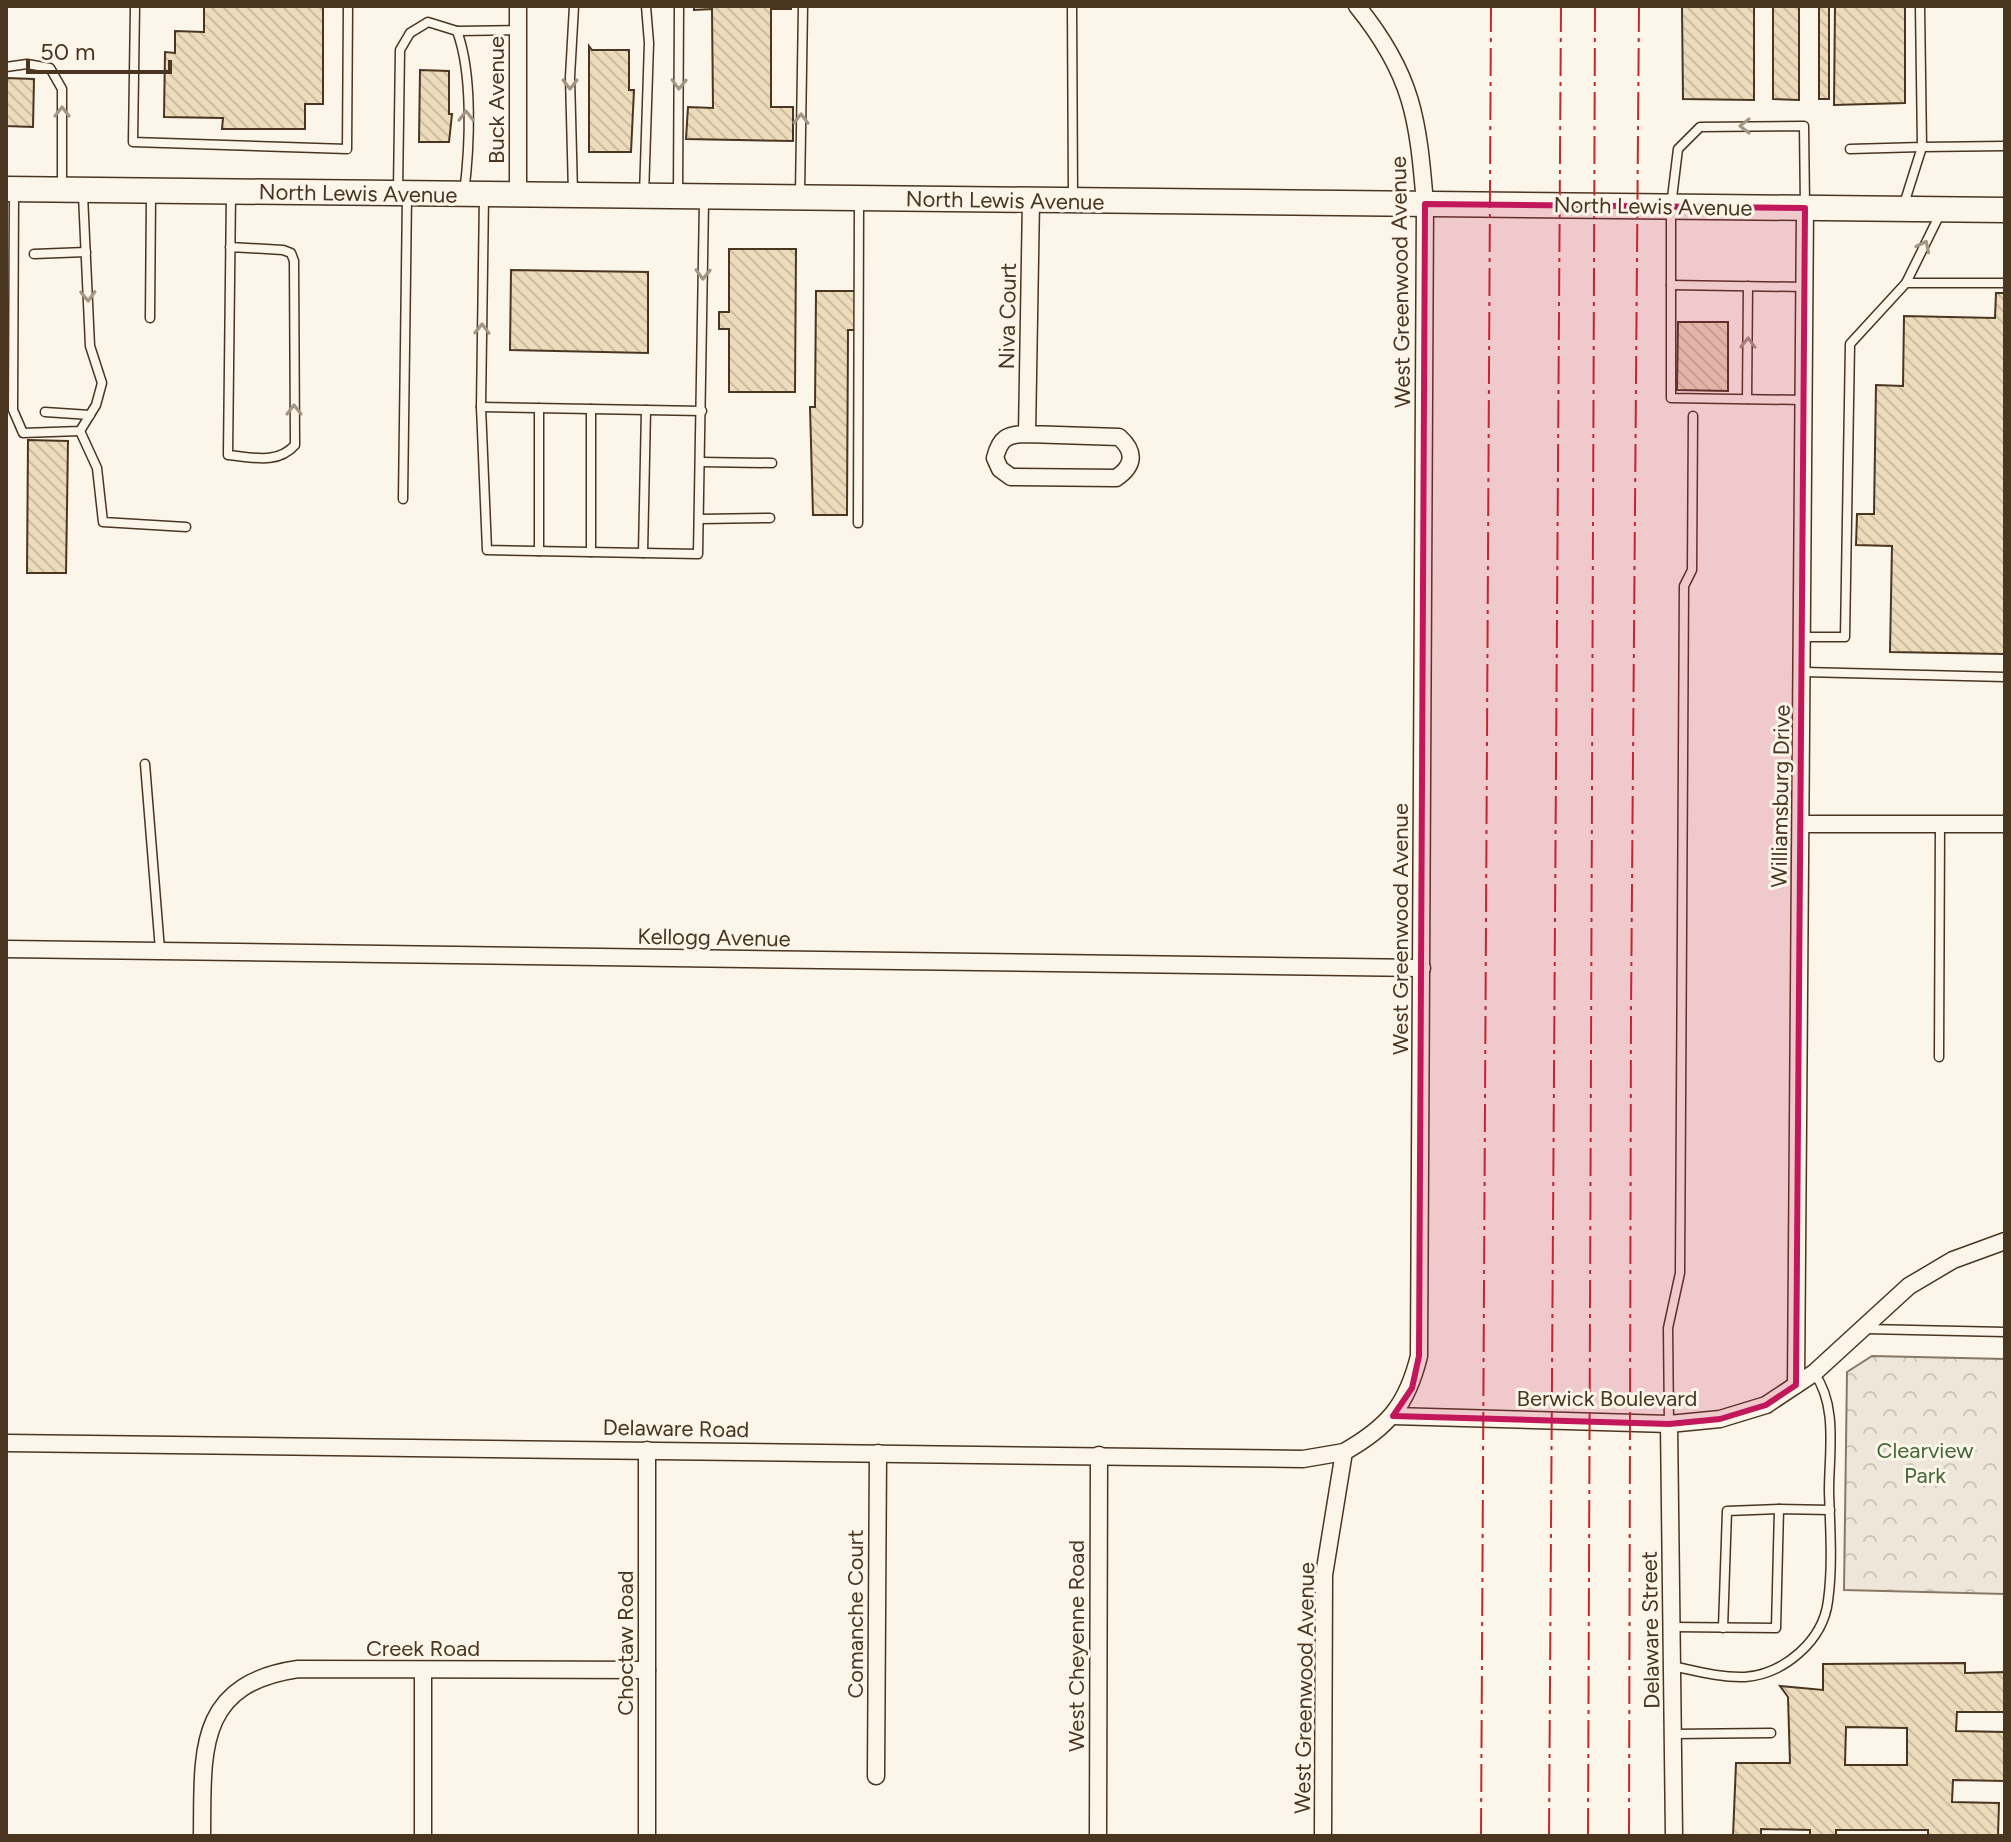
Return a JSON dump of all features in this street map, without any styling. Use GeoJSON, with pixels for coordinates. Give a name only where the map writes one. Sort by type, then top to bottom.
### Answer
{"type":"FeatureCollection","features":[{"type":"Feature","properties":{"kind":"main road","name":"North Lewis Avenue"},"geometry":{"type":"LineString","coordinates":[[10,189],[2005,210]]}},
{"type":"Feature","properties":{"kind":"street","name":"Buck Avenue"},"geometry":{"type":"LineString","coordinates":[[518,6],[518,194]]}},
{"type":"Feature","properties":{"kind":"street","name":"West Greenwood Avenue"},"geometry":{"type":"LineString","coordinates":[[1323,1836],[1324,1575],[1344,1452],[1372,1436],[1393,1416],[1412,1388],[1419,1356],[1425,204],[1414,106],[1393,54],[1357,6]]}},
{"type":"Feature","properties":{"kind":"street","name":"Niva Court"},"geometry":{"type":"LineString","coordinates":[[1027,434],[1031,200]]}},
{"type":"Feature","properties":{"kind":"street","name":"Williamsburg Drive"},"geometry":{"type":"LineString","coordinates":[[1796,1385],[1804,672],[1805,208]]}},
{"type":"Feature","properties":{"kind":"street"},"geometry":{"type":"LineString","coordinates":[[1011,434],[1027,434],[1119,437],[1130,447],[1132,458],[1127,471],[1116,478],[1011,477],[1000,469],[995,458],[999,442],[1011,434]]}},
{"type":"Feature","properties":{"kind":"street"},"geometry":{"type":"LineString","coordinates":[[1802,824],[2005,824]]}},
{"type":"Feature","properties":{"kind":"street","name":"Kellogg Avenue"},"geometry":{"type":"LineString","coordinates":[[6,949],[1422,968]]}},
{"type":"Feature","properties":{"kind":"street","name":"Berwick Boulevard"},"geometry":{"type":"LineString","coordinates":[[1393,1416],[1669,1424],[1720,1419],[1766,1405],[1814,1373],[1909,1286],[1953,1260],[2005,1241]]}},
{"type":"Feature","properties":{"kind":"street","name":"Delaware Street"},"geometry":{"type":"LineString","coordinates":[[1669,1424],[1674,1836]]}},
{"type":"Feature","properties":{"kind":"street","name":"Delaware Road"},"geometry":{"type":"LineString","coordinates":[[6,1443],[1303,1459],[1344,1452]]}},
{"type":"Feature","properties":{"kind":"street","name":"Choctaw Road"},"geometry":{"type":"LineString","coordinates":[[647,1450],[647,1836]]}},
{"type":"Feature","properties":{"kind":"street","name":"Comanche Court"},"geometry":{"type":"LineString","coordinates":[[876,1776],[878,1453]]}},
{"type":"Feature","properties":{"kind":"street","name":"West Cheyenne Road"},"geometry":{"type":"LineString","coordinates":[[1098,1836],[1099,1455]]}},
{"type":"Feature","properties":{"kind":"street","name":"Creek Road"},"geometry":{"type":"LineString","coordinates":[[202,1836],[203,1762],[214,1716],[251,1682],[274,1673],[298,1669],[647,1670]]}},
{"type":"Feature","properties":{"kind":"street"},"geometry":{"type":"LineString","coordinates":[[423,1670],[423,1836]]}},
{"type":"Feature","properties":{"kind":"lane"},"geometry":{"type":"LineString","coordinates":[[135,6],[133,142],[347,149],[348,6]]}},
{"type":"Feature","properties":{"kind":"lane"},"geometry":{"type":"LineString","coordinates":[[573,195],[570,77],[574,6]]}},
{"type":"Feature","properties":{"kind":"lane"},"geometry":{"type":"LineString","coordinates":[[644,196],[646,6]]}},
{"type":"Feature","properties":{"kind":"lane"},"geometry":{"type":"LineString","coordinates":[[678,196],[679,6]]}},
{"type":"Feature","properties":{"kind":"lane"},"geometry":{"type":"LineString","coordinates":[[800,197],[803,6]]}},
{"type":"Feature","properties":{"kind":"lane"},"geometry":{"type":"LineString","coordinates":[[1072,6],[1073,200]]}},
{"type":"Feature","properties":{"kind":"lane"},"geometry":{"type":"LineString","coordinates":[[1902,209],[1922,147],[1920,6]]}},
{"type":"Feature","properties":{"kind":"lane"},"geometry":{"type":"LineString","coordinates":[[403,499],[400,50],[410,33],[428,22],[445,24],[457,31],[518,30]]}},
{"type":"Feature","properties":{"kind":"lane"},"geometry":{"type":"LineString","coordinates":[[457,31],[465,53],[467,146],[474,194],[487,550],[698,554],[704,196]]}},
{"type":"Feature","properties":{"kind":"lane"},"geometry":{"type":"LineString","coordinates":[[6,67],[27,64],[50,68],[62,89],[72,190],[86,252],[90,346],[102,383],[90,415],[80,431]]}},
{"type":"Feature","properties":{"kind":"lane"},"geometry":{"type":"LineString","coordinates":[[1805,208],[1804,126],[1700,127],[1678,149],[1671,206],[1671,398],[1805,400]]}},
{"type":"Feature","properties":{"kind":"lane"},"geometry":{"type":"LineString","coordinates":[[1850,149],[2005,146]]}},
{"type":"Feature","properties":{"kind":"lane"},"geometry":{"type":"LineString","coordinates":[[10,189],[13,410],[23,433],[80,431]]}},
{"type":"Feature","properties":{"kind":"lane"},"geometry":{"type":"LineString","coordinates":[[150,318],[151,190]]}},
{"type":"Feature","properties":{"kind":"lane"},"geometry":{"type":"LineString","coordinates":[[230,247],[283,250],[291,253],[294,261],[295,445],[286,455],[270,459],[228,455],[230,247],[231,191]]}},
{"type":"Feature","properties":{"kind":"lane"},"geometry":{"type":"LineString","coordinates":[[858,523],[859,198]]}},
{"type":"Feature","properties":{"kind":"lane"},"geometry":{"type":"LineString","coordinates":[[1804,637],[1845,637],[1850,344],[1906,283],[1942,210]]}},
{"type":"Feature","properties":{"kind":"lane"},"geometry":{"type":"LineString","coordinates":[[34,254],[86,252]]}},
{"type":"Feature","properties":{"kind":"lane"},"geometry":{"type":"LineString","coordinates":[[1906,283],[2005,283]]}},
{"type":"Feature","properties":{"kind":"lane"},"geometry":{"type":"LineString","coordinates":[[1671,285],[1805,287]]}},
{"type":"Feature","properties":{"kind":"lane"},"geometry":{"type":"LineString","coordinates":[[1747,399],[1748,286]]}},
{"type":"Feature","properties":{"kind":"lane"},"geometry":{"type":"LineString","coordinates":[[481,407],[702,411]]}},
{"type":"Feature","properties":{"kind":"lane"},"geometry":{"type":"LineString","coordinates":[[539,408],[539,551]]}},
{"type":"Feature","properties":{"kind":"lane"},"geometry":{"type":"LineString","coordinates":[[591,409],[591,552]]}},
{"type":"Feature","properties":{"kind":"lane"},"geometry":{"type":"LineString","coordinates":[[643,553],[646,410]]}},
{"type":"Feature","properties":{"kind":"lane"},"geometry":{"type":"LineString","coordinates":[[45,412],[90,415]]}},
{"type":"Feature","properties":{"kind":"lane"},"geometry":{"type":"LineString","coordinates":[[1669,1424],[1668,1328],[1680,1273],[1684,586],[1692,570],[1693,416]]}},
{"type":"Feature","properties":{"kind":"lane"},"geometry":{"type":"LineString","coordinates":[[80,431],[97,468],[103,522],[186,527]]}},
{"type":"Feature","properties":{"kind":"lane"},"geometry":{"type":"LineString","coordinates":[[701,462],[772,463]]}},
{"type":"Feature","properties":{"kind":"lane"},"geometry":{"type":"LineString","coordinates":[[700,519],[770,518]]}},
{"type":"Feature","properties":{"kind":"lane"},"geometry":{"type":"LineString","coordinates":[[1804,672],[2005,677]]}},
{"type":"Feature","properties":{"kind":"lane"},"geometry":{"type":"LineString","coordinates":[[145,764],[160,951]]}},
{"type":"Feature","properties":{"kind":"lane"},"geometry":{"type":"LineString","coordinates":[[1939,1057],[1940,824]]}},
{"type":"Feature","properties":{"kind":"lane"},"geometry":{"type":"LineString","coordinates":[[1865,1329],[2005,1332]]}},
{"type":"Feature","properties":{"kind":"lane"},"geometry":{"type":"LineString","coordinates":[[1672,1666],[1745,1677],[1770,1672],[1810,1642],[1822,1624],[1828,1601],[1828,1397],[1814,1373]]}},
{"type":"Feature","properties":{"kind":"lane"},"geometry":{"type":"LineString","coordinates":[[1672,1627],[1776,1628],[1779,1509]]}},
{"type":"Feature","properties":{"kind":"lane"},"geometry":{"type":"LineString","coordinates":[[1723,1628],[1727,1511],[1830,1510]]}},
{"type":"Feature","properties":{"kind":"lane"},"geometry":{"type":"LineString","coordinates":[[1673,1734],[1771,1733]]}},
{"type":"Feature","properties":{"kind":"highlighted area"},"geometry":{"type":"Polygon","coordinates":[[[1425,204],[1805,208],[1796,1385],[1766,1405],[1720,1419],[1669,1424],[1393,1416],[1412,1388],[1419,1356],[1425,204]]]}},
{"type":"Feature","properties":{"kind":"green space","name":"Clearview Park"},"geometry":{"type":"Polygon","coordinates":[[[1872,1356],[2005,1359],[2005,1594],[1844,1590],[1847,1372],[1872,1356]]]}},
{"type":"Feature","properties":{"kind":"building"},"geometry":{"type":"Polygon","coordinates":[[[204,6],[323,6],[323,104],[305,104],[305,129],[222,129],[223,118],[164,117],[165,52],[175,53],[175,31],[204,32],[204,6]]]}},
{"type":"Feature","properties":{"kind":"building"},"geometry":{"type":"Polygon","coordinates":[[[694,6],[791,6],[791,9],[771,9],[771,107],[793,107],[793,141],[686,139],[688,107],[713,108],[712,9],[694,10],[694,6]]]}},
{"type":"Feature","properties":{"kind":"building"},"geometry":{"type":"Polygon","coordinates":[[[1682,6],[1754,6],[1754,100],[1683,99],[1682,6]]]}},
{"type":"Feature","properties":{"kind":"building"},"geometry":{"type":"Polygon","coordinates":[[[1773,6],[1799,6],[1799,100],[1773,99],[1773,6]]]}},
{"type":"Feature","properties":{"kind":"building"},"geometry":{"type":"Polygon","coordinates":[[[1819,6],[1829,6],[1829,99],[1819,99],[1819,6]]]}},
{"type":"Feature","properties":{"kind":"building"},"geometry":{"type":"Polygon","coordinates":[[[1835,6],[1905,6],[1905,103],[1834,105],[1835,6]]]}},
{"type":"Feature","properties":{"kind":"building"},"geometry":{"type":"Polygon","coordinates":[[[589,46],[592,50],[629,50],[629,90],[634,90],[631,152],[589,152],[589,46]]]}},
{"type":"Feature","properties":{"kind":"building"},"geometry":{"type":"Polygon","coordinates":[[[420,70],[449,71],[449,114],[452,114],[449,142],[419,142],[420,70]]]}},
{"type":"Feature","properties":{"kind":"building"},"geometry":{"type":"Polygon","coordinates":[[[6,78],[34,79],[33,127],[6,126],[6,78]]]}},
{"type":"Feature","properties":{"kind":"building"},"geometry":{"type":"Polygon","coordinates":[[[729,249],[796,249],[795,392],[729,392],[729,329],[719,329],[719,312],[729,312],[729,249]]]}},
{"type":"Feature","properties":{"kind":"building"},"geometry":{"type":"Polygon","coordinates":[[[511,270],[648,272],[648,353],[510,350],[511,270]]]}},
{"type":"Feature","properties":{"kind":"building"},"geometry":{"type":"Polygon","coordinates":[[[816,291],[855,291],[855,330],[848,330],[847,515],[813,515],[810,407],[815,407],[816,291]]]}},
{"type":"Feature","properties":{"kind":"building"},"geometry":{"type":"Polygon","coordinates":[[[1996,293],[2005,293],[2005,654],[1890,652],[1892,546],[1856,545],[1857,514],[1874,514],[1876,385],[1903,386],[1904,316],[1995,318],[1996,293]]]}},
{"type":"Feature","properties":{"kind":"building"},"geometry":{"type":"Polygon","coordinates":[[[1678,322],[1728,322],[1728,391],[1677,390],[1678,322]]]}},
{"type":"Feature","properties":{"kind":"building"},"geometry":{"type":"Polygon","coordinates":[[[28,440],[68,441],[66,573],[27,573],[28,440]]]}},
{"type":"Feature","properties":{"kind":"building"},"geometry":{"type":"Polygon","coordinates":[[[1965,1663],[1965,1673],[2005,1672],[2005,1712],[1957,1712],[1956,1731],[2005,1732],[2005,1781],[1953,1780],[1952,1802],[1999,1803],[1998,1836],[1928,1836],[1928,1830],[1836,1830],[1836,1836],[1810,1836],[1810,1830],[1761,1829],[1761,1836],[1733,1836],[1736,1763],[1790,1763],[1788,1697],[1780,1686],[1823,1690],[1823,1664],[1965,1663]],[[1846,1727],[1845,1765],[1907,1765],[1907,1728],[1846,1727]]]}},
{"type":"Feature","properties":{"kind":"power"},"geometry":{"type":"LineString","coordinates":[[1481,1836],[1491,6]]}},
{"type":"Feature","properties":{"kind":"power"},"geometry":{"type":"LineString","coordinates":[[1549,1836],[1561,6]]}},
{"type":"Feature","properties":{"kind":"power"},"geometry":{"type":"LineString","coordinates":[[1588,1836],[1595,6]]}},
{"type":"Feature","properties":{"kind":"power"},"geometry":{"type":"LineString","coordinates":[[1629,1836],[1631,1012],[1639,6]]}}]}
